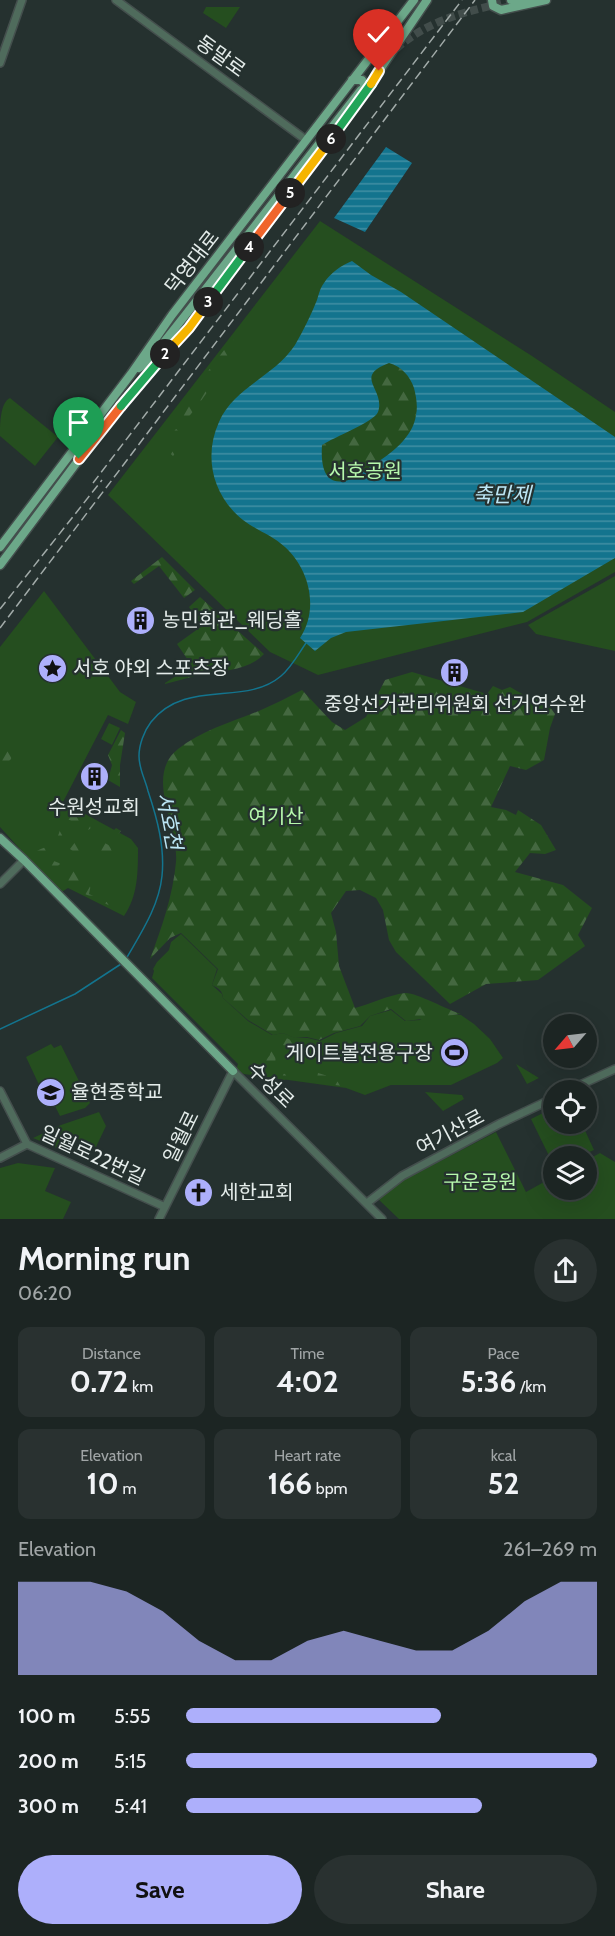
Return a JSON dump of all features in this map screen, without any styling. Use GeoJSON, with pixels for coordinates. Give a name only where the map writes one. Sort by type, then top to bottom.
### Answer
{"type":"FeatureCollection","features":[{"type":"Feature","properties":{"kind":"main road","name":"덕영대로"},"geometry":{"type":"LineString","coordinates":[[0,547],[131,374],[172,315],[414,0]]}},
{"type":"Feature","properties":{"kind":"main road","name":"덕영대로"},"geometry":{"type":"LineString","coordinates":[[149,361],[379,71],[427,0]]}},
{"type":"Feature","properties":{"kind":"main road"},"geometry":{"type":"LineString","coordinates":[[492,0],[493,6],[501,10],[546,0]]}},
{"type":"Feature","properties":{"kind":"main road"},"geometry":{"type":"LineString","coordinates":[[509,1],[536,0]]}},
{"type":"Feature","properties":{"kind":"main road"},"geometry":{"type":"LineString","coordinates":[[351,80],[362,80],[364,90]]}},
{"type":"Feature","properties":{"kind":"main road","name":"덕영대로"},"geometry":{"type":"LineString","coordinates":[[0,565],[140,382],[189,328],[364,90]]}},
{"type":"Feature","properties":{"kind":"main road"},"geometry":{"type":"LineString","coordinates":[[131,374],[149,361]]}},
{"type":"Feature","properties":{"kind":"main road"},"geometry":{"type":"LineString","coordinates":[[140,382],[149,361]]}},
{"type":"Feature","properties":{"kind":"main road"},"geometry":{"type":"LineString","coordinates":[[0,838],[24,860]]}},
{"type":"Feature","properties":{"kind":"main road","name":"수성로"},"geometry":{"type":"LineString","coordinates":[[24,860],[233,1071]]}},
{"type":"Feature","properties":{"kind":"street"},"geometry":{"type":"LineString","coordinates":[[0,63],[22,0]]}},
{"type":"Feature","properties":{"kind":"street","name":"동말로"},"geometry":{"type":"LineString","coordinates":[[116,0],[306,140]]}},
{"type":"Feature","properties":{"kind":"street"},"geometry":{"type":"LineString","coordinates":[[0,884],[24,860]]}},
{"type":"Feature","properties":{"kind":"street"},"geometry":{"type":"LineString","coordinates":[[591,1080],[615,1069]]}},
{"type":"Feature","properties":{"kind":"street","name":"수성로"},"geometry":{"type":"LineString","coordinates":[[233,1071],[382,1219]]}},
{"type":"Feature","properties":{"kind":"street","name":"일월로"},"geometry":{"type":"LineString","coordinates":[[159,1219],[233,1071]]}},
{"type":"Feature","properties":{"kind":"street","name":"일월로22번길"},"geometry":{"type":"LineString","coordinates":[[0,1091],[27,1144],[165,1207]]}},
{"type":"Feature","properties":{"kind":"street","name":"여기산로"},"geometry":{"type":"LineString","coordinates":[[367,1203],[402,1176],[543,1103]]}},
{"type":"Feature","properties":{"kind":"street"},"geometry":{"type":"LineString","coordinates":[[0,1158],[27,1144]]}},
{"type":"Feature","properties":{"kind":"green space"},"geometry":{"type":"Polygon","coordinates":[[[206,7],[240,7],[226,28],[203,13],[206,7]]]}},
{"type":"Feature","properties":{"kind":"green space","name":"축만제"},"geometry":{"type":"Polygon","coordinates":[[[320,221],[532,356],[615,412],[615,572],[527,622],[318,675],[270,652],[108,495],[320,221]]]}},
{"type":"Feature","properties":{"kind":"green space"},"geometry":{"type":"Polygon","coordinates":[[[234,337],[227,364],[196,408],[185,421],[181,419],[181,407],[234,337]]]}},
{"type":"Feature","properties":{"kind":"green space"},"geometry":{"type":"Polygon","coordinates":[[[389,363],[402,369],[412,384],[417,412],[410,431],[399,445],[362,473],[348,480],[331,479],[324,470],[322,445],[375,416],[379,404],[371,379],[378,368],[389,363]]]}},
{"type":"Feature","properties":{"kind":"green space"},"geometry":{"type":"Polygon","coordinates":[[[10,398],[58,437],[35,466],[0,436],[2,409],[10,398]]]}},
{"type":"Feature","properties":{"kind":"green space"},"geometry":{"type":"Polygon","coordinates":[[[176,429],[180,431],[179,449],[173,456],[162,446],[176,429]]]}},
{"type":"Feature","properties":{"kind":"green space"},"geometry":{"type":"Polygon","coordinates":[[[162,557],[195,590],[184,598],[159,566],[134,584],[131,581],[162,557]]]}},
{"type":"Feature","properties":{"kind":"green space"},"geometry":{"type":"Polygon","coordinates":[[[615,576],[615,651],[536,634],[528,625],[615,576]]]}},
{"type":"Feature","properties":{"kind":"green space"},"geometry":{"type":"Polygon","coordinates":[[[44,591],[120,692],[136,702],[128,724],[108,715],[63,802],[131,839],[138,848],[135,892],[124,916],[68,888],[60,893],[0,827],[0,647],[44,591]]]}},
{"type":"Feature","properties":{"kind":"green space"},"geometry":{"type":"Polygon","coordinates":[[[200,597],[264,654],[258,660],[243,667],[202,674],[165,684],[192,666],[177,644],[202,626],[189,607],[200,597]]]}},
{"type":"Feature","properties":{"kind":"green space","name":"여기산"},"geometry":{"type":"Polygon","coordinates":[[[412,672],[487,694],[493,686],[502,690],[510,687],[547,703],[555,714],[544,760],[526,770],[510,766],[491,807],[516,815],[518,810],[541,825],[556,850],[545,854],[530,853],[515,872],[563,885],[592,908],[578,935],[585,946],[538,980],[486,984],[450,1004],[396,952],[389,940],[383,910],[376,898],[360,890],[346,891],[331,913],[336,932],[339,966],[355,1008],[392,996],[410,993],[461,1014],[406,1021],[391,1009],[370,1016],[360,1026],[319,1040],[307,1037],[295,1038],[283,1033],[273,1035],[248,1020],[223,998],[220,990],[212,985],[218,969],[181,933],[170,938],[150,959],[166,911],[176,862],[176,848],[163,787],[168,760],[187,742],[302,690],[332,722],[345,730],[366,717],[385,680],[412,672]]]}},
{"type":"Feature","properties":{"kind":"green space"},"geometry":{"type":"Polygon","coordinates":[[[109,723],[120,728],[112,745],[101,739],[109,723]]]}},
{"type":"Feature","properties":{"kind":"green space"},"geometry":{"type":"Polygon","coordinates":[[[121,730],[125,733],[120,765],[120,787],[108,780],[112,765],[108,755],[121,730]]]}},
{"type":"Feature","properties":{"kind":"green space"},"geometry":{"type":"Polygon","coordinates":[[[8,744],[13,750],[11,759],[7,763],[1,761],[1,748],[8,744]]]}},
{"type":"Feature","properties":{"kind":"green space"},"geometry":{"type":"Polygon","coordinates":[[[52,798],[93,820],[90,829],[82,832],[70,820],[67,820],[52,798]]]}},
{"type":"Feature","properties":{"kind":"green space"},"geometry":{"type":"Polygon","coordinates":[[[96,821],[113,831],[116,828],[121,831],[117,835],[113,834],[106,838],[101,830],[94,827],[96,821]]]}},
{"type":"Feature","properties":{"kind":"green space"},"geometry":{"type":"Polygon","coordinates":[[[60,830],[65,835],[58,850],[46,858],[60,864],[52,872],[56,874],[63,866],[77,872],[91,884],[89,894],[120,908],[119,910],[68,886],[58,889],[36,859],[37,851],[54,842],[60,830]]]}},
{"type":"Feature","properties":{"kind":"green space"},"geometry":{"type":"Polygon","coordinates":[[[80,839],[85,846],[78,855],[70,849],[80,839]]]}},
{"type":"Feature","properties":{"kind":"green space"},"geometry":{"type":"Polygon","coordinates":[[[103,842],[120,855],[109,867],[106,859],[91,849],[97,843],[103,842]]]}},
{"type":"Feature","properties":{"kind":"green space"},"geometry":{"type":"Polygon","coordinates":[[[64,847],[67,847],[68,852],[73,855],[72,866],[64,863],[59,856],[64,847]]]}},
{"type":"Feature","properties":{"kind":"green space"},"geometry":{"type":"Polygon","coordinates":[[[181,934],[217,969],[212,985],[222,994],[223,998],[248,1021],[272,1035],[283,1033],[296,1038],[320,1041],[336,1033],[362,1026],[370,1016],[391,1010],[405,1021],[420,1020],[426,1015],[461,1015],[490,1039],[503,1058],[451,1085],[391,1085],[365,1095],[346,1088],[244,1074],[236,1070],[238,1064],[152,978],[157,962],[169,950],[171,942],[181,934]]]}},
{"type":"Feature","properties":{"kind":"green space"},"geometry":{"type":"Polygon","coordinates":[[[284,1037],[293,1041],[293,1047],[276,1044],[275,1072],[285,1074],[287,1077],[285,1080],[247,1072],[247,1067],[251,1062],[265,1060],[270,1055],[268,1042],[284,1037]]]}},
{"type":"Feature","properties":{"kind":"green space"},"geometry":{"type":"Polygon","coordinates":[[[297,1041],[316,1043],[319,1048],[317,1051],[296,1047],[297,1041]]]}},
{"type":"Feature","properties":{"kind":"green space"},"geometry":{"type":"Polygon","coordinates":[[[51,1044],[54,1048],[61,1045],[90,1103],[85,1108],[60,1116],[54,1104],[49,1106],[26,1057],[51,1044]]]}},
{"type":"Feature","properties":{"kind":"green space"},"geometry":{"type":"Polygon","coordinates":[[[516,1064],[539,1078],[527,1084],[516,1064]]]}},
{"type":"Feature","properties":{"kind":"green space"},"geometry":{"type":"Polygon","coordinates":[[[318,1073],[341,1080],[343,1086],[304,1081],[304,1076],[317,1078],[318,1073]]]}},
{"type":"Feature","properties":{"kind":"green space"},"geometry":{"type":"Polygon","coordinates":[[[425,1092],[462,1095],[464,1099],[443,1111],[425,1092]]]}},
{"type":"Feature","properties":{"kind":"green space"},"geometry":{"type":"Polygon","coordinates":[[[99,1112],[106,1126],[96,1147],[76,1138],[69,1153],[33,1138],[61,1125],[99,1112]]]}},
{"type":"Feature","properties":{"kind":"green space"},"geometry":{"type":"Polygon","coordinates":[[[543,1113],[543,1134],[587,1134],[592,1146],[544,1146],[531,1119],[543,1113]]]}},
{"type":"Feature","properties":{"kind":"green space","name":"구운공원"},"geometry":{"type":"Polygon","coordinates":[[[496,1132],[526,1192],[543,1183],[543,1200],[597,1200],[597,1155],[600,1153],[615,1162],[615,1219],[399,1219],[377,1198],[404,1180],[496,1132]]]}},
{"type":"Feature","properties":{"kind":"green space"},"geometry":{"type":"Polygon","coordinates":[[[18,1163],[55,1168],[45,1191],[71,1202],[63,1219],[0,1219],[0,1168],[18,1163]]]}},
{"type":"Feature","properties":{"kind":"water"},"geometry":{"type":"Polygon","coordinates":[[[386,147],[412,163],[365,232],[334,218],[386,147]]]}},
{"type":"Feature","properties":{"kind":"water","name":"축만제"},"geometry":{"type":"Polygon","coordinates":[[[352,261],[615,437],[615,558],[523,612],[346,632],[331,638],[315,651],[300,638],[306,627],[310,603],[306,578],[301,567],[285,547],[243,520],[224,499],[214,475],[212,449],[214,435],[226,410],[244,391],[286,356],[304,329],[327,279],[340,267],[352,261]],[[389,363],[378,368],[371,379],[379,404],[375,416],[322,445],[324,470],[331,479],[344,481],[359,475],[393,451],[406,438],[414,423],[417,412],[414,388],[404,372],[389,363]]]}},
{"type":"Feature","properties":{"kind":"waterway","name":"서호천"},"geometry":{"type":"LineString","coordinates":[[126,959],[153,909],[160,887],[163,865],[160,833],[139,761],[142,738],[146,730],[165,709],[181,701],[198,696],[233,693],[267,685],[285,673],[306,643]]}},
{"type":"Feature","properties":{"kind":"waterway","name":"서호천"},"geometry":{"type":"LineString","coordinates":[[0,1029],[75,994],[121,964]]}},
{"type":"Feature","properties":{"kind":"tunnel"},"geometry":{"type":"LineString","coordinates":[[396,49],[420,31],[446,19],[503,3]]}},
{"type":"Feature","properties":{"kind":"railway"},"geometry":{"type":"LineString","coordinates":[[93,483],[462,0]]}},
{"type":"Feature","properties":{"kind":"railway"},"geometry":{"type":"LineString","coordinates":[[0,628],[475,0]]}},
{"type":"Feature","properties":{"kind":"railway"},"geometry":{"type":"LineString","coordinates":[[0,609],[102,480]]}},
{"type":"Feature","properties":{"kind":"place","name":"농민회관_웨딩홀"},"geometry":{"type":"Point","coordinates":[141,620]}},
{"type":"Feature","properties":{"kind":"place","name":"서호 야외 스포츠장"},"geometry":{"type":"Point","coordinates":[52,668]}},
{"type":"Feature","properties":{"kind":"place","name":"중앙선거관리위원회 선거연수완"},"geometry":{"type":"Point","coordinates":[455,673]}},
{"type":"Feature","properties":{"kind":"place","name":"수원성교회"},"geometry":{"type":"Point","coordinates":[94,776]}},
{"type":"Feature","properties":{"kind":"place","name":"게이트볼전용구장"},"geometry":{"type":"Point","coordinates":[454,1053]}},
{"type":"Feature","properties":{"kind":"place","name":"율현중학교"},"geometry":{"type":"Point","coordinates":[50,1092]}},
{"type":"Feature","properties":{"kind":"place","name":"세한교회"},"geometry":{"type":"Point","coordinates":[199,1192]}},
{"type":"Feature","properties":{"kind":"route"},"geometry":{"type":"LineString","coordinates":[[79,459],[140,382],[189,328],[367,91],[379,71]]}},
{"type":"Feature","properties":{"kind":"park label","name":"서호공원"},"geometry":{"type":"Point","coordinates":[365,471]}}]}
